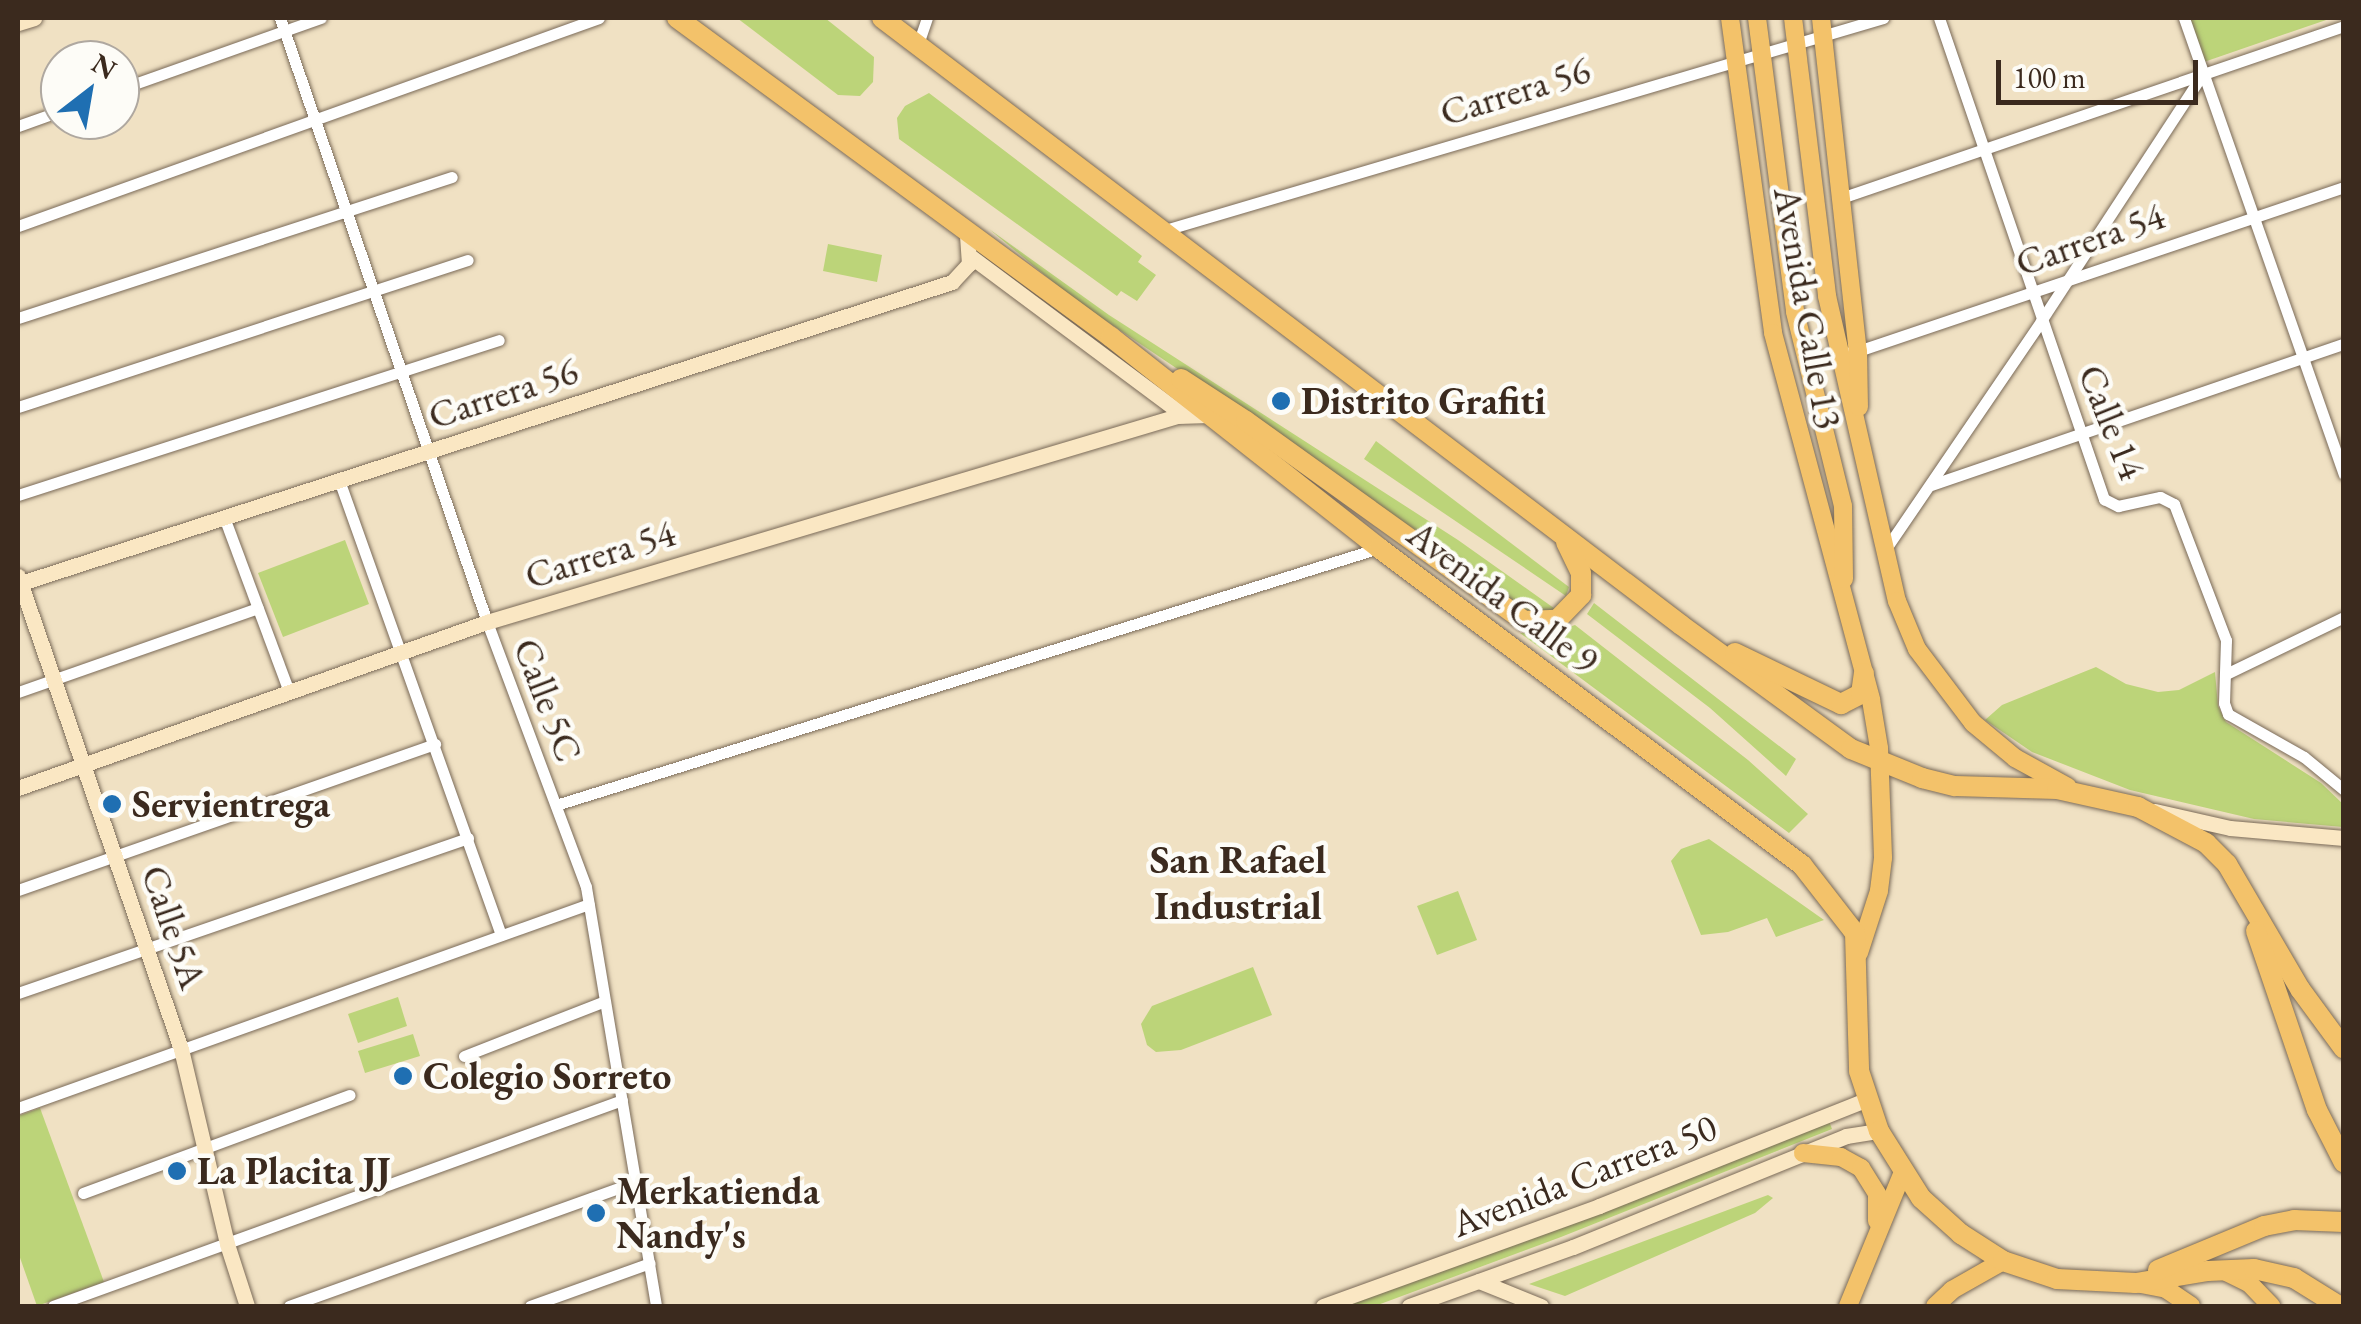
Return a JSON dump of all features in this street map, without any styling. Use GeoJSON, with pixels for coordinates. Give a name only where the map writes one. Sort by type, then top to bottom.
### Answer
{"type":"FeatureCollection","features":[{"type":"Feature","properties":{"kind":"highway","name":"Avenida Calle 9"},"geometry":{"type":"LineString","coordinates":[[677,18],[1110,337],[1379,548],[1802,865],[1848,923],[1859,952]]}},
{"type":"Feature","properties":{"kind":"highway"},"geometry":{"type":"LineString","coordinates":[[882,18],[1681,625],[1851,748],[1880,762],[1955,786],[2084,794],[2138,807],[2182,826],[2227,864],[2300,990],[2344,1049]]}},
{"type":"Feature","properties":{"kind":"highway"},"geometry":{"type":"LineString","coordinates":[[1110,337],[1246,420],[1524,621],[1557,620],[1581,595],[1581,573],[1564,536]]}},
{"type":"Feature","properties":{"kind":"highway"},"geometry":{"type":"LineString","coordinates":[[1681,625],[1831,702],[1857,699],[1864,688],[1864,673]]}},
{"type":"Feature","properties":{"kind":"highway"},"geometry":{"type":"LineString","coordinates":[[2084,794],[2180,839],[2226,882],[2256,932],[2317,1110],[2344,1163]]}},
{"type":"Feature","properties":{"kind":"highway"},"geometry":{"type":"LineString","coordinates":[[1859,952],[1855,1036],[1866,1100],[1903,1172],[1947,1223],[2003,1261],[2057,1279],[2130,1283],[2254,1268],[2294,1278],[2339,1306]]}},
{"type":"Feature","properties":{"kind":"highway"},"geometry":{"type":"LineString","coordinates":[[2130,1283],[2264,1226],[2294,1220],[2344,1222]]}},
{"type":"Feature","properties":{"kind":"main road","name":"Avenida Calle 13"},"geometry":{"type":"LineString","coordinates":[[1730,18],[1778,358],[1864,673],[1880,762],[1882,864],[1859,952]]}},
{"type":"Feature","properties":{"kind":"main road","name":"Avenida Calle 13"},"geometry":{"type":"LineString","coordinates":[[1758,18],[1790,288],[1843,506],[1845,606]]}},
{"type":"Feature","properties":{"kind":"main road","name":"Avenida Calle 13"},"geometry":{"type":"LineString","coordinates":[[1792,18],[1819,244],[1848,352]]}},
{"type":"Feature","properties":{"kind":"main road","name":"Avenida Calle 13"},"geometry":{"type":"LineString","coordinates":[[1821,18],[1841,198],[1848,352],[1861,453],[1906,626],[1951,698],[2014,758],[2084,794]]}},
{"type":"Feature","properties":{"kind":"main road"},"geometry":{"type":"LineString","coordinates":[[1756,216],[1778,169]]}},
{"type":"Feature","properties":{"kind":"main road"},"geometry":{"type":"LineString","coordinates":[[1803,1153],[1841,1157],[1861,1168],[1877,1194],[1875,1241]]}},
{"type":"Feature","properties":{"kind":"main road"},"geometry":{"type":"LineString","coordinates":[[1848,1306],[1903,1172]]}},
{"type":"Feature","properties":{"kind":"main road"},"geometry":{"type":"LineString","coordinates":[[1936,1306],[1967,1280],[2003,1261]]}},
{"type":"Feature","properties":{"kind":"main road"},"geometry":{"type":"LineString","coordinates":[[2221,1270],[2248,1283],[2270,1306]]}},
{"type":"Feature","properties":{"kind":"main road"},"geometry":{"type":"LineString","coordinates":[[2130,1283],[2166,1289],[2192,1306]]}},
{"type":"Feature","properties":{"kind":"street"},"geometry":{"type":"LineString","coordinates":[[18,24],[34,18]]}},
{"type":"Feature","properties":{"kind":"street"},"geometry":{"type":"LineString","coordinates":[[140,81],[282,24],[321,18]]}},
{"type":"Feature","properties":{"kind":"street"},"geometry":{"type":"LineString","coordinates":[[18,226],[599,18]]}},
{"type":"Feature","properties":{"kind":"street"},"geometry":{"type":"LineString","coordinates":[[918,44],[927,18]]}},
{"type":"Feature","properties":{"kind":"street","name":"Carrera 56"},"geometry":{"type":"LineString","coordinates":[[1166,230],[1737,58],[1884,18]]}},
{"type":"Feature","properties":{"kind":"street","name":"Calle 14"},"geometry":{"type":"LineString","coordinates":[[1939,18],[2080,434],[2108,503],[2123,506],[2160,497],[2174,504],[2226,640],[2224,703],[2228,714],[2304,757],[2344,790]]}},
{"type":"Feature","properties":{"kind":"street"},"geometry":{"type":"LineString","coordinates":[[2184,18],[2344,474]]}},
{"type":"Feature","properties":{"kind":"street","name":"Calle 5C"},"geometry":{"type":"LineString","coordinates":[[282,24],[487,622],[589,904],[656,1306]]}},
{"type":"Feature","properties":{"kind":"street"},"geometry":{"type":"LineString","coordinates":[[1841,198],[2344,26]]}},
{"type":"Feature","properties":{"kind":"street"},"geometry":{"type":"LineString","coordinates":[[1884,550],[2041,321],[2203,73]]}},
{"type":"Feature","properties":{"kind":"street"},"geometry":{"type":"LineString","coordinates":[[18,318],[348,214],[452,177]]}},
{"type":"Feature","properties":{"kind":"street","name":"Carrera 54"},"geometry":{"type":"LineString","coordinates":[[1805,358],[1848,352],[2032,294],[2344,188]]}},
{"type":"Feature","properties":{"kind":"street"},"geometry":{"type":"LineString","coordinates":[[967,232],[970,256],[1183,414]]}},
{"type":"Feature","properties":{"kind":"street","name":"Carrera 56"},"geometry":{"type":"LineString","coordinates":[[18,581],[952,282],[966,270],[970,256]]}},
{"type":"Feature","properties":{"kind":"street"},"geometry":{"type":"LineString","coordinates":[[18,408],[468,260]]}},
{"type":"Feature","properties":{"kind":"street"},"geometry":{"type":"LineString","coordinates":[[18,495],[499,340]]}},
{"type":"Feature","properties":{"kind":"street"},"geometry":{"type":"LineString","coordinates":[[1931,485],[2344,344]]}},
{"type":"Feature","properties":{"kind":"street","name":"Carrera 54"},"geometry":{"type":"LineString","coordinates":[[18,788],[487,622],[1183,414],[1209,415]]}},
{"type":"Feature","properties":{"kind":"street"},"geometry":{"type":"LineString","coordinates":[[339,480],[501,935]]}},
{"type":"Feature","properties":{"kind":"street"},"geometry":{"type":"LineString","coordinates":[[224,517],[288,692]]}},
{"type":"Feature","properties":{"kind":"street"},"geometry":{"type":"LineString","coordinates":[[556,804],[1379,548]]}},
{"type":"Feature","properties":{"kind":"street","name":"Calle 5A"},"geometry":{"type":"LineString","coordinates":[[18,581],[181,1049],[227,1244],[247,1306]]}},
{"type":"Feature","properties":{"kind":"street"},"geometry":{"type":"LineString","coordinates":[[18,692],[258,608]]}},
{"type":"Feature","properties":{"kind":"street"},"geometry":{"type":"LineString","coordinates":[[2226,674],[2344,617]]}},
{"type":"Feature","properties":{"kind":"street"},"geometry":{"type":"LineString","coordinates":[[18,890],[434,744]]}},
{"type":"Feature","properties":{"kind":"street"},"geometry":{"type":"LineString","coordinates":[[2138,807],[2230,828],[2344,838]]}},
{"type":"Feature","properties":{"kind":"street"},"geometry":{"type":"LineString","coordinates":[[18,993],[468,838]]}},
{"type":"Feature","properties":{"kind":"street"},"geometry":{"type":"LineString","coordinates":[[18,1108],[589,904]]}},
{"type":"Feature","properties":{"kind":"street"},"geometry":{"type":"LineString","coordinates":[[464,1056],[605,1001]]}},
{"type":"Feature","properties":{"kind":"street"},"geometry":{"type":"LineString","coordinates":[[83,1194],[350,1094]]}},
{"type":"Feature","properties":{"kind":"street"},"geometry":{"type":"LineString","coordinates":[[52,1306],[622,1100]]}},
{"type":"Feature","properties":{"kind":"street","name":"Avenida Carrera 50"},"geometry":{"type":"LineString","coordinates":[[1323,1306],[1599,1206],[1866,1100]]}},
{"type":"Feature","properties":{"kind":"street","name":"Avenida Carrera 50"},"geometry":{"type":"LineString","coordinates":[[1410,1306],[1846,1136],[1879,1131]]}},
{"type":"Feature","properties":{"kind":"street"},"geometry":{"type":"LineString","coordinates":[[289,1306],[638,1181]]}},
{"type":"Feature","properties":{"kind":"street"},"geometry":{"type":"LineString","coordinates":[[530,1306],[650,1264]]}},
{"type":"Feature","properties":{"kind":"street"},"geometry":{"type":"LineString","coordinates":[[1479,1281],[1541,1306]]}},
{"type":"Feature","properties":{"kind":"green space"},"geometry":{"type":"Polygon","coordinates":[[[737,18],[825,18],[874,57],[873,82],[860,96],[838,95],[737,18]]]}},
{"type":"Feature","properties":{"kind":"green space"},"geometry":{"type":"Polygon","coordinates":[[[2187,18],[2332,18],[2201,63],[2187,18]]]}},
{"type":"Feature","properties":{"kind":"green space"},"geometry":{"type":"Polygon","coordinates":[[[929,93],[1142,256],[1138,262],[1156,275],[1137,301],[1121,291],[1117,296],[899,139],[897,118],[905,106],[929,93]]]}},
{"type":"Feature","properties":{"kind":"green space"},"geometry":{"type":"Polygon","coordinates":[[[989,229],[1109,315],[1458,540],[1558,611],[1532,614],[1517,607],[1350,485],[1075,300],[989,229]]]}},
{"type":"Feature","properties":{"kind":"green space"},"geometry":{"type":"Polygon","coordinates":[[[828,244],[882,255],[877,282],[823,271],[828,244]]]}},
{"type":"Feature","properties":{"kind":"green space"},"geometry":{"type":"Polygon","coordinates":[[[1376,441],[1569,587],[1566,596],[1364,459],[1376,441]]]}},
{"type":"Feature","properties":{"kind":"green space"},"geometry":{"type":"Polygon","coordinates":[[[345,540],[369,604],[283,637],[258,573],[345,540]]]}},
{"type":"Feature","properties":{"kind":"green space"},"geometry":{"type":"Polygon","coordinates":[[[1594,603],[1796,759],[1786,776],[1710,708],[1587,614],[1594,603]]]}},
{"type":"Feature","properties":{"kind":"green space"},"geometry":{"type":"Polygon","coordinates":[[[1575,625],[1748,760],[1808,814],[1789,833],[1520,633],[1551,633],[1575,625]]]}},
{"type":"Feature","properties":{"kind":"green space"},"geometry":{"type":"Polygon","coordinates":[[[2096,667],[2126,684],[2158,692],[2179,690],[2215,672],[2218,706],[2226,722],[2321,783],[2343,804],[2343,827],[2254,819],[2130,790],[2032,752],[1985,720],[2002,705],[2096,667]]]}},
{"type":"Feature","properties":{"kind":"green space"},"geometry":{"type":"Polygon","coordinates":[[[1709,839],[1824,920],[1776,937],[1767,918],[1728,932],[1701,935],[1671,861],[1681,849],[1709,839]]]}},
{"type":"Feature","properties":{"kind":"green space"},"geometry":{"type":"Polygon","coordinates":[[[1458,891],[1477,940],[1437,955],[1417,906],[1458,891]]]}},
{"type":"Feature","properties":{"kind":"green space"},"geometry":{"type":"Polygon","coordinates":[[[1253,967],[1272,1015],[1181,1050],[1156,1052],[1147,1045],[1141,1024],[1152,1006],[1253,967]]]}},
{"type":"Feature","properties":{"kind":"green space"},"geometry":{"type":"Polygon","coordinates":[[[398,997],[407,1026],[358,1043],[348,1014],[398,997]]]}},
{"type":"Feature","properties":{"kind":"green space"},"geometry":{"type":"Polygon","coordinates":[[[413,1034],[420,1056],[365,1073],[358,1051],[413,1034]]]}},
{"type":"Feature","properties":{"kind":"green space"},"geometry":{"type":"Polygon","coordinates":[[[40,1108],[104,1282],[37,1306],[18,1252],[18,1116],[40,1108]]]}},
{"type":"Feature","properties":{"kind":"green space"},"geometry":{"type":"Polygon","coordinates":[[[1829,1121],[1832,1129],[1561,1237],[1375,1306],[1343,1306],[1829,1121]]]}},
{"type":"Feature","properties":{"kind":"green space"},"geometry":{"type":"Polygon","coordinates":[[[1768,1195],[1773,1198],[1755,1213],[1565,1296],[1529,1284],[1768,1195]]]}},
{"type":"Feature","properties":{"kind":"place","name":"Distrito Grafiti"},"geometry":{"type":"Point","coordinates":[1281,401]}},
{"type":"Feature","properties":{"kind":"place","name":"Servientrega"},"geometry":{"type":"Point","coordinates":[112,804]}},
{"type":"Feature","properties":{"kind":"place","name":"Colegio Sorreto"},"geometry":{"type":"Point","coordinates":[403,1076]}},
{"type":"Feature","properties":{"kind":"place","name":"La Placita JJ"},"geometry":{"type":"Point","coordinates":[177,1171]}},
{"type":"Feature","properties":{"kind":"place","name":"Merkatienda Nandy's"},"geometry":{"type":"Point","coordinates":[596,1213]}},
{"type":"Feature","properties":{"kind":"district","name":"San Rafael Industrial"},"geometry":{"type":"Point","coordinates":[1238,882]}}]}
